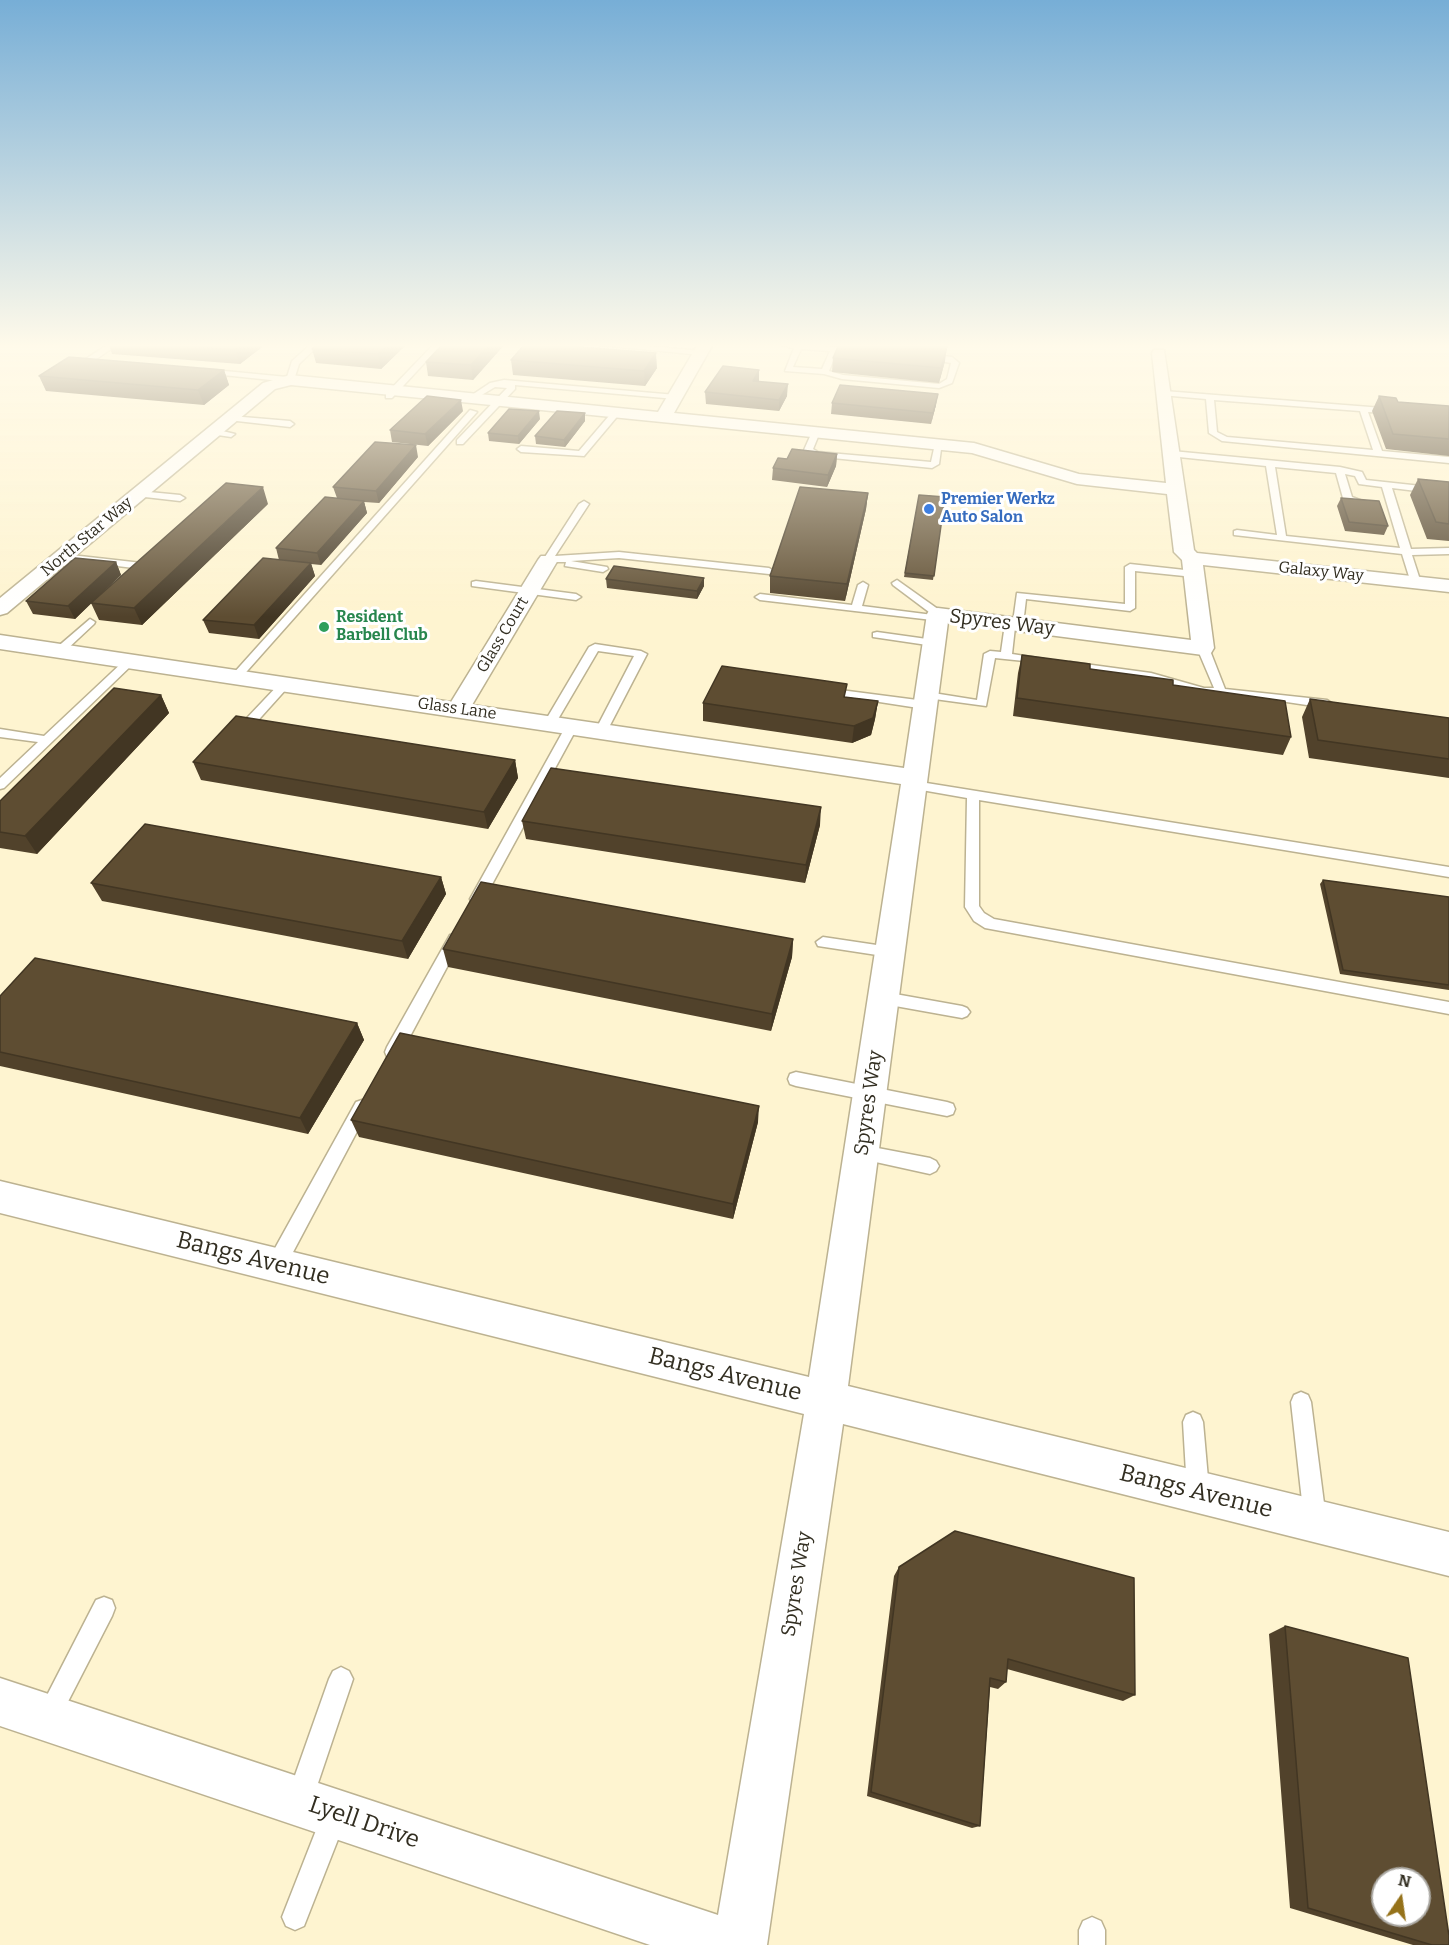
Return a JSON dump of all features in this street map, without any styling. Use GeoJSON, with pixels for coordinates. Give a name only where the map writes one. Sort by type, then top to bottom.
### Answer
{"type":"FeatureCollection","features":[{"type":"Feature","properties":{"kind":"street","name":"North Star Way"},"geometry":{"type":"LineString","coordinates":[[0,609],[139,494],[216,435]]}},
{"type":"Feature","properties":{"kind":"street"},"geometry":{"type":"LineString","coordinates":[[844,435],[974,448],[1077,479],[1176,489]]}},
{"type":"Feature","properties":{"kind":"street"},"geometry":{"type":"LineString","coordinates":[[1169,435],[1184,552],[1193,566],[1203,648]]}},
{"type":"Feature","properties":{"kind":"street","name":"Glass Court"},"geometry":{"type":"LineString","coordinates":[[458,709],[548,560]]}},
{"type":"Feature","properties":{"kind":"street","name":"Galaxy Way"},"geometry":{"type":"LineString","coordinates":[[1193,566],[1449,586]]}},
{"type":"Feature","properties":{"kind":"street","name":"Spyres Way"},"geometry":{"type":"LineString","coordinates":[[740,1945],[826,1401],[936,626],[1014,624],[1203,648]]}},
{"type":"Feature","properties":{"kind":"street","name":"Glass Lane"},"geometry":{"type":"LineString","coordinates":[[0,642],[458,709],[914,781]]}},
{"type":"Feature","properties":{"kind":"street","name":"Bangs Avenue"},"geometry":{"type":"LineString","coordinates":[[0,1197],[1449,1554]]}},
{"type":"Feature","properties":{"kind":"street","name":"Lyell Drive"},"geometry":{"type":"LineString","coordinates":[[0,1702],[729,1945]]}},
{"type":"Feature","properties":{"kind":"lane"},"geometry":{"type":"LineString","coordinates":[[236,676],[448,435]]}},
{"type":"Feature","properties":{"kind":"lane"},"geometry":{"type":"LineString","coordinates":[[460,442],[467,435]]}},
{"type":"Feature","properties":{"kind":"lane"},"geometry":{"type":"LineString","coordinates":[[521,449],[581,454],[597,435]]}},
{"type":"Feature","properties":{"kind":"lane"},"geometry":{"type":"LineString","coordinates":[[1217,435],[1225,439],[1449,460]]}},
{"type":"Feature","properties":{"kind":"lane"},"geometry":{"type":"LineString","coordinates":[[1372,435],[1379,454]]}},
{"type":"Feature","properties":{"kind":"lane"},"geometry":{"type":"LineString","coordinates":[[1172,454],[1340,470],[1359,474],[1362,482],[1449,492]]}},
{"type":"Feature","properties":{"kind":"lane"},"geometry":{"type":"LineString","coordinates":[[1270,463],[1282,538]]}},
{"type":"Feature","properties":{"kind":"lane"},"geometry":{"type":"LineString","coordinates":[[1340,470],[1348,498],[1357,503],[1384,506]]}},
{"type":"Feature","properties":{"kind":"lane"},"geometry":{"type":"LineString","coordinates":[[1386,485],[1384,506],[1407,552],[1416,583]]}},
{"type":"Feature","properties":{"kind":"lane"},"geometry":{"type":"LineString","coordinates":[[139,494],[180,498]]}},
{"type":"Feature","properties":{"kind":"lane"},"geometry":{"type":"LineString","coordinates":[[548,560],[584,504]]}},
{"type":"Feature","properties":{"kind":"lane"},"geometry":{"type":"LineString","coordinates":[[1237,533],[1407,552],[1449,551]]}},
{"type":"Feature","properties":{"kind":"lane"},"geometry":{"type":"LineString","coordinates":[[548,560],[619,555],[769,571]]}},
{"type":"Feature","properties":{"kind":"lane"},"geometry":{"type":"LineString","coordinates":[[62,557],[151,567]]}},
{"type":"Feature","properties":{"kind":"lane"},"geometry":{"type":"LineString","coordinates":[[548,560],[603,569]]}},
{"type":"Feature","properties":{"kind":"lane"},"geometry":{"type":"LineString","coordinates":[[1006,657],[1021,595],[1130,608],[1130,567],[1193,566]]}},
{"type":"Feature","properties":{"kind":"lane"},"geometry":{"type":"LineString","coordinates":[[897,583],[936,626]]}},
{"type":"Feature","properties":{"kind":"lane"},"geometry":{"type":"LineString","coordinates":[[476,584],[576,597]]}},
{"type":"Feature","properties":{"kind":"lane"},"geometry":{"type":"LineString","coordinates":[[856,609],[862,585]]}},
{"type":"Feature","properties":{"kind":"lane"},"geometry":{"type":"LineString","coordinates":[[760,597],[856,609],[936,626]]}},
{"type":"Feature","properties":{"kind":"lane"},"geometry":{"type":"LineString","coordinates":[[59,651],[90,622]]}},
{"type":"Feature","properties":{"kind":"lane"},"geometry":{"type":"LineString","coordinates":[[877,635],[936,626]]}},
{"type":"Feature","properties":{"kind":"lane"},"geometry":{"type":"LineString","coordinates":[[385,1065],[465,921],[561,725],[595,647],[641,654],[601,731]]}},
{"type":"Feature","properties":{"kind":"lane"},"geometry":{"type":"LineString","coordinates":[[1203,648],[1221,692]]}},
{"type":"Feature","properties":{"kind":"lane"},"geometry":{"type":"LineString","coordinates":[[809,688],[982,704],[990,654],[1151,676],[1183,687],[1334,705]]}},
{"type":"Feature","properties":{"kind":"lane"},"geometry":{"type":"LineString","coordinates":[[0,785],[130,661]]}},
{"type":"Feature","properties":{"kind":"lane"},"geometry":{"type":"LineString","coordinates":[[249,723],[285,684]]}},
{"type":"Feature","properties":{"kind":"lane"},"geometry":{"type":"LineString","coordinates":[[0,733],[47,740]]}},
{"type":"Feature","properties":{"kind":"lane"},"geometry":{"type":"LineString","coordinates":[[914,781],[973,794],[1449,872]]}},
{"type":"Feature","properties":{"kind":"lane"},"geometry":{"type":"LineString","coordinates":[[973,794],[972,907],[979,917],[990,924],[1449,1008]]}},
{"type":"Feature","properties":{"kind":"lane"},"geometry":{"type":"LineString","coordinates":[[823,942],[890,952]]}},
{"type":"Feature","properties":{"kind":"lane"},"geometry":{"type":"LineString","coordinates":[[884,998],[962,1012]]}},
{"type":"Feature","properties":{"kind":"lane"},"geometry":{"type":"LineString","coordinates":[[796,1079],[947,1109]]}},
{"type":"Feature","properties":{"kind":"lane"},"geometry":{"type":"LineString","coordinates":[[276,1265],[369,1095]]}},
{"type":"Feature","properties":{"kind":"lane"},"geometry":{"type":"LineString","coordinates":[[862,1152],[930,1166]]}},
{"type":"Feature","properties":{"kind":"lane"},"geometry":{"type":"LineString","coordinates":[[1301,1402],[1315,1521]]}},
{"type":"Feature","properties":{"kind":"lane"},"geometry":{"type":"LineString","coordinates":[[1193,1422],[1198,1492]]}},
{"type":"Feature","properties":{"kind":"lane"},"geometry":{"type":"LineString","coordinates":[[48,1718],[104,1608]]}},
{"type":"Feature","properties":{"kind":"lane"},"geometry":{"type":"LineString","coordinates":[[295,1917],[341,1679]]}},
{"type":"Feature","properties":{"kind":"building"},"geometry":{"type":"Polygon","coordinates":[[[536,435],[568,435],[564,440],[536,435]]]}},
{"type":"Feature","properties":{"kind":"building"},"geometry":{"type":"Polygon","coordinates":[[[1402,435],[1449,435],[1449,439],[1402,435]]]}},
{"type":"Feature","properties":{"kind":"building"},"geometry":{"type":"Polygon","coordinates":[[[375,442],[416,445],[376,491],[333,487],[375,442]]]}},
{"type":"Feature","properties":{"kind":"building"},"geometry":{"type":"Polygon","coordinates":[[[792,449],[837,454],[828,475],[773,468],[778,458],[787,459],[792,449]]]}},
{"type":"Feature","properties":{"kind":"building"},"geometry":{"type":"Polygon","coordinates":[[[1418,479],[1449,482],[1449,524],[1436,522],[1418,479]]]}},
{"type":"Feature","properties":{"kind":"building"},"geometry":{"type":"Polygon","coordinates":[[[226,483],[263,487],[134,608],[91,603],[226,483]]]}},
{"type":"Feature","properties":{"kind":"building"},"geometry":{"type":"Polygon","coordinates":[[[800,487],[868,493],[847,584],[770,576],[800,487]]]}},
{"type":"Feature","properties":{"kind":"building"},"geometry":{"type":"Polygon","coordinates":[[[919,495],[945,497],[934,576],[905,573],[919,495]]]}},
{"type":"Feature","properties":{"kind":"building"},"geometry":{"type":"Polygon","coordinates":[[[325,497],[364,501],[317,553],[276,548],[325,497]]]}},
{"type":"Feature","properties":{"kind":"building"},"geometry":{"type":"Polygon","coordinates":[[[1341,498],[1379,501],[1388,526],[1349,522],[1341,498]]]}},
{"type":"Feature","properties":{"kind":"building"},"geometry":{"type":"Polygon","coordinates":[[[75,558],[116,562],[68,606],[26,601],[75,558]]]}},
{"type":"Feature","properties":{"kind":"building"},"geometry":{"type":"Polygon","coordinates":[[[263,558],[311,563],[254,625],[203,620],[263,558]]]}},
{"type":"Feature","properties":{"kind":"building"},"geometry":{"type":"Polygon","coordinates":[[[614,566],[704,578],[697,591],[606,579],[614,566]]]}},
{"type":"Feature","properties":{"kind":"building"},"geometry":{"type":"Polygon","coordinates":[[[1022,655],[1090,664],[1090,669],[1173,680],[1173,685],[1285,701],[1291,737],[1017,698],[1022,655]]]}},
{"type":"Feature","properties":{"kind":"building"},"geometry":{"type":"Polygon","coordinates":[[[722,666],[847,684],[844,697],[878,701],[873,718],[854,726],[703,703],[722,666]]]}},
{"type":"Feature","properties":{"kind":"building"},"geometry":{"type":"Polygon","coordinates":[[[114,688],[161,695],[25,836],[0,832],[0,801],[114,688]]]}},
{"type":"Feature","properties":{"kind":"building"},"geometry":{"type":"Polygon","coordinates":[[[1310,699],[1449,718],[1449,759],[1318,740],[1310,699]]]}},
{"type":"Feature","properties":{"kind":"building"},"geometry":{"type":"Polygon","coordinates":[[[236,716],[515,760],[484,812],[193,762],[236,716]]]}},
{"type":"Feature","properties":{"kind":"building"},"geometry":{"type":"Polygon","coordinates":[[[551,768],[821,807],[806,865],[522,821],[551,768]]]}},
{"type":"Feature","properties":{"kind":"building"},"geometry":{"type":"Polygon","coordinates":[[[145,824],[441,877],[402,941],[91,883],[145,824]]]}},
{"type":"Feature","properties":{"kind":"building"},"geometry":{"type":"Polygon","coordinates":[[[1323,880],[1449,897],[1449,985],[1343,970],[1323,880]]]}},
{"type":"Feature","properties":{"kind":"building"},"geometry":{"type":"Polygon","coordinates":[[[481,882],[793,939],[772,1014],[443,949],[481,882]]]}},
{"type":"Feature","properties":{"kind":"building"},"geometry":{"type":"Polygon","coordinates":[[[35,958],[357,1023],[300,1118],[0,1052],[0,996],[35,958]]]}},
{"type":"Feature","properties":{"kind":"building"},"geometry":{"type":"Polygon","coordinates":[[[400,1033],[759,1106],[733,1204],[351,1120],[400,1033]]]}},
{"type":"Feature","properties":{"kind":"building"},"geometry":{"type":"Polygon","coordinates":[[[955,1531],[1134,1578],[1135,1695],[1008,1659],[1006,1682],[990,1678],[980,1826],[871,1792],[899,1567],[955,1531]]]}},
{"type":"Feature","properties":{"kind":"building"},"geometry":{"type":"Polygon","coordinates":[[[1285,1626],[1408,1658],[1449,1945],[1432,1945],[1372,1927],[1431,1927],[1431,1867],[1371,1867],[1371,1927],[1308,1908],[1285,1626]]]}},
{"type":"Feature","properties":{"kind":"place","name":"Premier Werkz Auto Salon"},"geometry":{"type":"Point","coordinates":[929,509]}},
{"type":"Feature","properties":{"kind":"place","name":"Resident Barbell Club"},"geometry":{"type":"Point","coordinates":[324,627]}}]}
